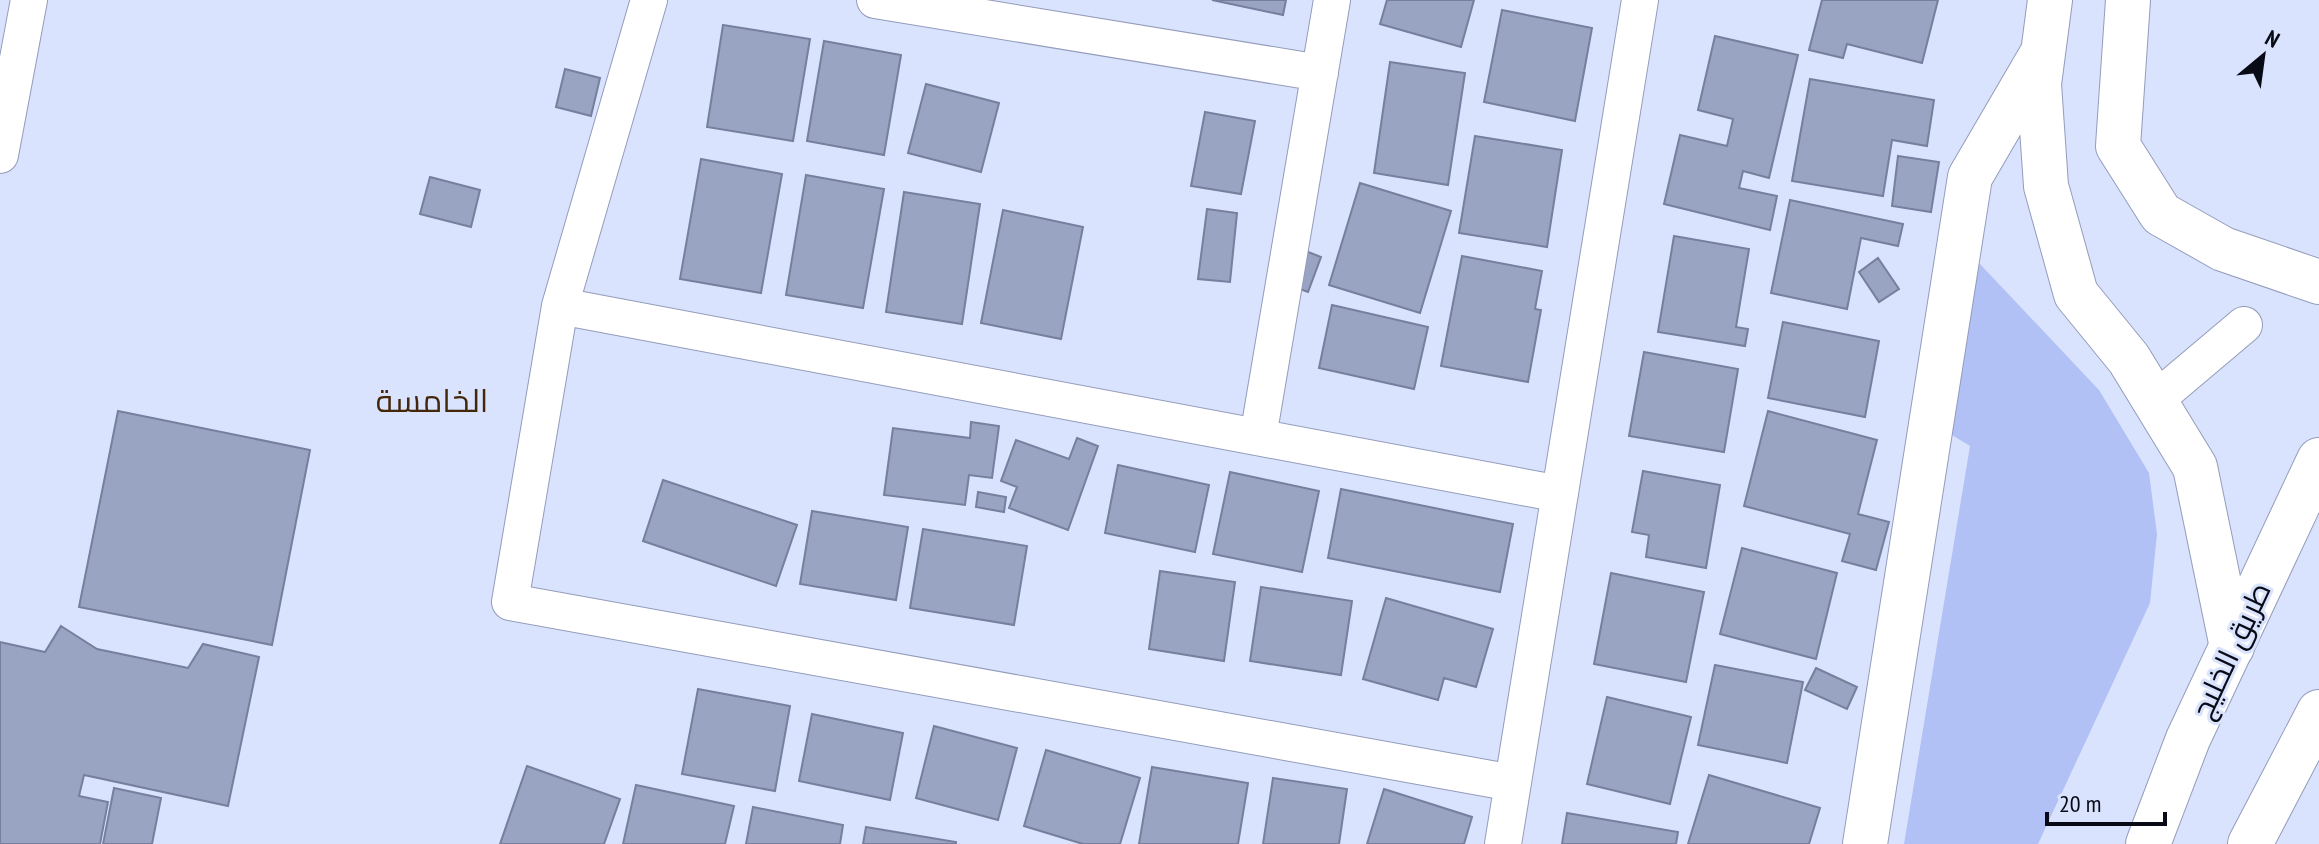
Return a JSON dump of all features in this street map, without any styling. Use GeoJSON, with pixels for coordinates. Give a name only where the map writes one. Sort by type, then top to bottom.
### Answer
{"type":"FeatureCollection","features":[{"type":"Feature","properties":{"kind":"street"},"geometry":{"type":"LineString","coordinates":[[0,155],[29,0]]}},
{"type":"Feature","properties":{"kind":"street"},"geometry":{"type":"LineString","coordinates":[[649,0],[560,306],[510,602],[1513,783]]}},
{"type":"Feature","properties":{"kind":"street"},"geometry":{"type":"LineString","coordinates":[[875,0],[1320,73]]}},
{"type":"Feature","properties":{"kind":"street"},"geometry":{"type":"LineString","coordinates":[[1258,437],[1332,0]]}},
{"type":"Feature","properties":{"kind":"street"},"geometry":{"type":"LineString","coordinates":[[1503,844],[1640,0]]}},
{"type":"Feature","properties":{"kind":"street"},"geometry":{"type":"LineString","coordinates":[[2050,0],[2039,84],[2046,186],[2076,294],[2129,359],[2195,467],[2232,647]]}},
{"type":"Feature","properties":{"kind":"street"},"geometry":{"type":"LineString","coordinates":[[2128,0],[2118,146],[2161,214],[2223,249],[2319,282]]}},
{"type":"Feature","properties":{"kind":"street"},"geometry":{"type":"LineString","coordinates":[[1865,844],[1970,177],[2043,52]]}},
{"type":"Feature","properties":{"kind":"street"},"geometry":{"type":"LineString","coordinates":[[560,306],[1560,494]]}},
{"type":"Feature","properties":{"kind":"street"},"geometry":{"type":"LineString","coordinates":[[2154,401],[2244,325]]}},
{"type":"Feature","properties":{"kind":"street","name":"طريق الخليج"},"geometry":{"type":"LineString","coordinates":[[2148,844],[2188,739],[2319,460]]}},
{"type":"Feature","properties":{"kind":"street"},"geometry":{"type":"LineString","coordinates":[[2250,844],[2319,712]]}},
{"type":"Feature","properties":{"kind":"shaded area"},"geometry":{"type":"Polygon","coordinates":[[[1979,263],[2099,390],[2149,473],[2157,534],[2150,603],[2038,844],[1904,844],[1970,446],[1952,435],[1979,263]]]}},
{"type":"Feature","properties":{"kind":"building"},"geometry":{"type":"Polygon","coordinates":[[[1212,0],[1286,0],[1283,15],[1212,0]]]}},
{"type":"Feature","properties":{"kind":"building"},"geometry":{"type":"Polygon","coordinates":[[[1387,0],[1474,0],[1461,47],[1380,24],[1387,0]]]}},
{"type":"Feature","properties":{"kind":"building"},"geometry":{"type":"Polygon","coordinates":[[[1822,0],[1938,0],[1922,63],[1847,44],[1843,58],[1809,50],[1822,0]]]}},
{"type":"Feature","properties":{"kind":"building"},"geometry":{"type":"Polygon","coordinates":[[[1502,10],[1592,28],[1575,121],[1484,102],[1502,10]]]}},
{"type":"Feature","properties":{"kind":"building"},"geometry":{"type":"Polygon","coordinates":[[[723,25],[810,39],[793,141],[707,127],[723,25]]]}},
{"type":"Feature","properties":{"kind":"building"},"geometry":{"type":"Polygon","coordinates":[[[1715,36],[1798,55],[1769,178],[1743,171],[1739,188],[1777,196],[1770,230],[1664,204],[1680,135],[1727,146],[1733,119],[1698,110],[1715,36]]]}},
{"type":"Feature","properties":{"kind":"building"},"geometry":{"type":"Polygon","coordinates":[[[824,41],[901,55],[884,155],[807,141],[824,41]]]}},
{"type":"Feature","properties":{"kind":"building"},"geometry":{"type":"Polygon","coordinates":[[[1390,62],[1465,73],[1448,185],[1374,173],[1390,62]]]}},
{"type":"Feature","properties":{"kind":"building"},"geometry":{"type":"Polygon","coordinates":[[[565,69],[600,78],[591,116],[556,107],[565,69]]]}},
{"type":"Feature","properties":{"kind":"building"},"geometry":{"type":"Polygon","coordinates":[[[1810,79],[1934,100],[1927,146],[1892,140],[1883,196],[1792,181],[1810,79]]]}},
{"type":"Feature","properties":{"kind":"building"},"geometry":{"type":"Polygon","coordinates":[[[926,84],[999,103],[981,172],[908,153],[926,84]]]}},
{"type":"Feature","properties":{"kind":"building"},"geometry":{"type":"Polygon","coordinates":[[[1205,112],[1255,121],[1241,194],[1191,186],[1205,112]]]}},
{"type":"Feature","properties":{"kind":"building"},"geometry":{"type":"Polygon","coordinates":[[[1475,136],[1562,150],[1547,247],[1459,233],[1475,136]]]}},
{"type":"Feature","properties":{"kind":"building"},"geometry":{"type":"Polygon","coordinates":[[[1898,156],[1939,162],[1931,212],[1892,206],[1898,156]]]}},
{"type":"Feature","properties":{"kind":"building"},"geometry":{"type":"Polygon","coordinates":[[[701,159],[782,174],[761,293],[680,279],[701,159]]]}},
{"type":"Feature","properties":{"kind":"building"},"geometry":{"type":"Polygon","coordinates":[[[806,175],[884,189],[863,308],[786,295],[806,175]]]}},
{"type":"Feature","properties":{"kind":"building"},"geometry":{"type":"Polygon","coordinates":[[[430,177],[480,190],[471,227],[420,214],[430,177]]]}},
{"type":"Feature","properties":{"kind":"building"},"geometry":{"type":"Polygon","coordinates":[[[1360,183],[1451,211],[1420,313],[1329,285],[1360,183]]]}},
{"type":"Feature","properties":{"kind":"building"},"geometry":{"type":"Polygon","coordinates":[[[904,192],[980,204],[962,324],[886,312],[904,192]]]}},
{"type":"Feature","properties":{"kind":"building"},"geometry":{"type":"Polygon","coordinates":[[[1790,200],[1903,224],[1898,246],[1861,238],[1847,309],[1771,293],[1790,200]]]}},
{"type":"Feature","properties":{"kind":"building"},"geometry":{"type":"Polygon","coordinates":[[[1207,209],[1237,213],[1230,282],[1198,279],[1207,209]]]}},
{"type":"Feature","properties":{"kind":"building"},"geometry":{"type":"Polygon","coordinates":[[[1003,210],[1083,227],[1061,339],[981,323],[1003,210]]]}},
{"type":"Feature","properties":{"kind":"building"},"geometry":{"type":"Polygon","coordinates":[[[1674,236],[1749,249],[1736,327],[1748,329],[1745,346],[1658,332],[1674,236]]]}},
{"type":"Feature","properties":{"kind":"building"},"geometry":{"type":"Polygon","coordinates":[[[1303,250],[1321,257],[1308,292],[1289,285],[1303,250]]]}},
{"type":"Feature","properties":{"kind":"building"},"geometry":{"type":"Polygon","coordinates":[[[1462,256],[1542,271],[1535,309],[1541,310],[1528,382],[1441,366],[1462,256]]]}},
{"type":"Feature","properties":{"kind":"building"},"geometry":{"type":"Polygon","coordinates":[[[1878,258],[1899,289],[1879,302],[1859,272],[1878,258]]]}},
{"type":"Feature","properties":{"kind":"building"},"geometry":{"type":"Polygon","coordinates":[[[1332,305],[1428,327],[1414,389],[1319,368],[1332,305]]]}},
{"type":"Feature","properties":{"kind":"building"},"geometry":{"type":"Polygon","coordinates":[[[1783,322],[1879,341],[1865,417],[1768,398],[1783,322]]]}},
{"type":"Feature","properties":{"kind":"building"},"geometry":{"type":"Polygon","coordinates":[[[1644,352],[1738,369],[1724,452],[1629,436],[1644,352]]]}},
{"type":"Feature","properties":{"kind":"building"},"geometry":{"type":"Polygon","coordinates":[[[118,411],[310,450],[272,645],[79,607],[118,411]]]}},
{"type":"Feature","properties":{"kind":"building"},"geometry":{"type":"Polygon","coordinates":[[[1768,411],[1877,440],[1858,514],[1889,522],[1876,570],[1842,561],[1850,534],[1744,506],[1768,411]]]}},
{"type":"Feature","properties":{"kind":"building"},"geometry":{"type":"Polygon","coordinates":[[[971,422],[999,426],[992,478],[969,475],[965,505],[884,495],[893,428],[970,438],[971,422]]]}},
{"type":"Feature","properties":{"kind":"building"},"geometry":{"type":"Polygon","coordinates":[[[1077,438],[1098,446],[1068,530],[1009,508],[1017,487],[1001,481],[1016,440],[1069,459],[1077,438]]]}},
{"type":"Feature","properties":{"kind":"building"},"geometry":{"type":"Polygon","coordinates":[[[1118,465],[1209,485],[1195,552],[1105,533],[1118,465]]]}},
{"type":"Feature","properties":{"kind":"building"},"geometry":{"type":"Polygon","coordinates":[[[1643,471],[1720,485],[1706,568],[1646,557],[1649,535],[1632,532],[1643,471]]]}},
{"type":"Feature","properties":{"kind":"building"},"geometry":{"type":"Polygon","coordinates":[[[1230,472],[1319,491],[1302,572],[1213,554],[1230,472]]]}},
{"type":"Feature","properties":{"kind":"building"},"geometry":{"type":"Polygon","coordinates":[[[663,480],[797,525],[776,586],[643,541],[663,480]]]}},
{"type":"Feature","properties":{"kind":"building"},"geometry":{"type":"Polygon","coordinates":[[[1341,489],[1513,524],[1500,592],[1328,558],[1341,489]]]}},
{"type":"Feature","properties":{"kind":"building"},"geometry":{"type":"Polygon","coordinates":[[[978,492],[1006,497],[1004,512],[976,507],[978,492]]]}},
{"type":"Feature","properties":{"kind":"building"},"geometry":{"type":"Polygon","coordinates":[[[812,511],[908,527],[896,600],[800,584],[812,511]]]}},
{"type":"Feature","properties":{"kind":"building"},"geometry":{"type":"Polygon","coordinates":[[[923,529],[1027,546],[1014,625],[910,608],[923,529]]]}},
{"type":"Feature","properties":{"kind":"building"},"geometry":{"type":"Polygon","coordinates":[[[1742,548],[1837,573],[1816,659],[1720,634],[1742,548]]]}},
{"type":"Feature","properties":{"kind":"building"},"geometry":{"type":"Polygon","coordinates":[[[1160,571],[1235,582],[1224,661],[1149,649],[1160,571]]]}},
{"type":"Feature","properties":{"kind":"building"},"geometry":{"type":"Polygon","coordinates":[[[1611,573],[1704,592],[1686,682],[1594,664],[1611,573]]]}},
{"type":"Feature","properties":{"kind":"building"},"geometry":{"type":"Polygon","coordinates":[[[1261,587],[1352,601],[1341,675],[1250,661],[1261,587]]]}},
{"type":"Feature","properties":{"kind":"building"},"geometry":{"type":"Polygon","coordinates":[[[1386,598],[1493,629],[1476,687],[1444,678],[1438,700],[1363,679],[1386,598]]]}},
{"type":"Feature","properties":{"kind":"building"},"geometry":{"type":"Polygon","coordinates":[[[61,626],[97,649],[188,668],[203,644],[259,657],[228,806],[84,775],[79,796],[108,802],[100,844],[0,844],[0,642],[45,652],[61,626]]]}},
{"type":"Feature","properties":{"kind":"building"},"geometry":{"type":"Polygon","coordinates":[[[1715,665],[1803,682],[1787,763],[1698,745],[1715,665]]]}},
{"type":"Feature","properties":{"kind":"building"},"geometry":{"type":"Polygon","coordinates":[[[1816,668],[1857,687],[1847,709],[1805,690],[1816,668]]]}},
{"type":"Feature","properties":{"kind":"building"},"geometry":{"type":"Polygon","coordinates":[[[698,689],[790,706],[775,791],[682,774],[698,689]]]}},
{"type":"Feature","properties":{"kind":"building"},"geometry":{"type":"Polygon","coordinates":[[[1607,697],[1691,717],[1670,804],[1587,784],[1607,697]]]}},
{"type":"Feature","properties":{"kind":"building"},"geometry":{"type":"Polygon","coordinates":[[[812,714],[903,733],[890,800],[799,781],[812,714]]]}},
{"type":"Feature","properties":{"kind":"building"},"geometry":{"type":"Polygon","coordinates":[[[934,726],[1017,748],[998,820],[916,798],[934,726]]]}},
{"type":"Feature","properties":{"kind":"building"},"geometry":{"type":"Polygon","coordinates":[[[1046,750],[1140,778],[1120,844],[1083,844],[1024,826],[1046,750]]]}},
{"type":"Feature","properties":{"kind":"building"},"geometry":{"type":"Polygon","coordinates":[[[527,766],[620,799],[604,844],[500,844],[527,766]]]}},
{"type":"Feature","properties":{"kind":"building"},"geometry":{"type":"Polygon","coordinates":[[[1152,767],[1248,783],[1238,844],[1139,844],[1152,767]]]}},
{"type":"Feature","properties":{"kind":"building"},"geometry":{"type":"Polygon","coordinates":[[[1709,775],[1820,808],[1809,844],[1688,844],[1709,775]]]}},
{"type":"Feature","properties":{"kind":"building"},"geometry":{"type":"Polygon","coordinates":[[[1273,778],[1347,789],[1339,844],[1263,844],[1273,778]]]}},
{"type":"Feature","properties":{"kind":"building"},"geometry":{"type":"Polygon","coordinates":[[[636,785],[734,806],[725,844],[623,844],[636,785]]]}},
{"type":"Feature","properties":{"kind":"building"},"geometry":{"type":"Polygon","coordinates":[[[114,788],[161,798],[152,844],[103,844],[114,788]]]}},
{"type":"Feature","properties":{"kind":"building"},"geometry":{"type":"Polygon","coordinates":[[[1384,789],[1472,817],[1464,844],[1367,844],[1384,789]]]}},
{"type":"Feature","properties":{"kind":"building"},"geometry":{"type":"Polygon","coordinates":[[[753,807],[843,825],[840,844],[746,844],[753,807]]]}},
{"type":"Feature","properties":{"kind":"building"},"geometry":{"type":"Polygon","coordinates":[[[1567,813],[1678,832],[1676,844],[1562,844],[1567,813]]]}},
{"type":"Feature","properties":{"kind":"building"},"geometry":{"type":"Polygon","coordinates":[[[866,827],[956,842],[956,844],[863,844],[866,827]]]}},
{"type":"Feature","properties":{"kind":"district","name":"الخامسة"},"geometry":{"type":"Point","coordinates":[432,400]}}]}
